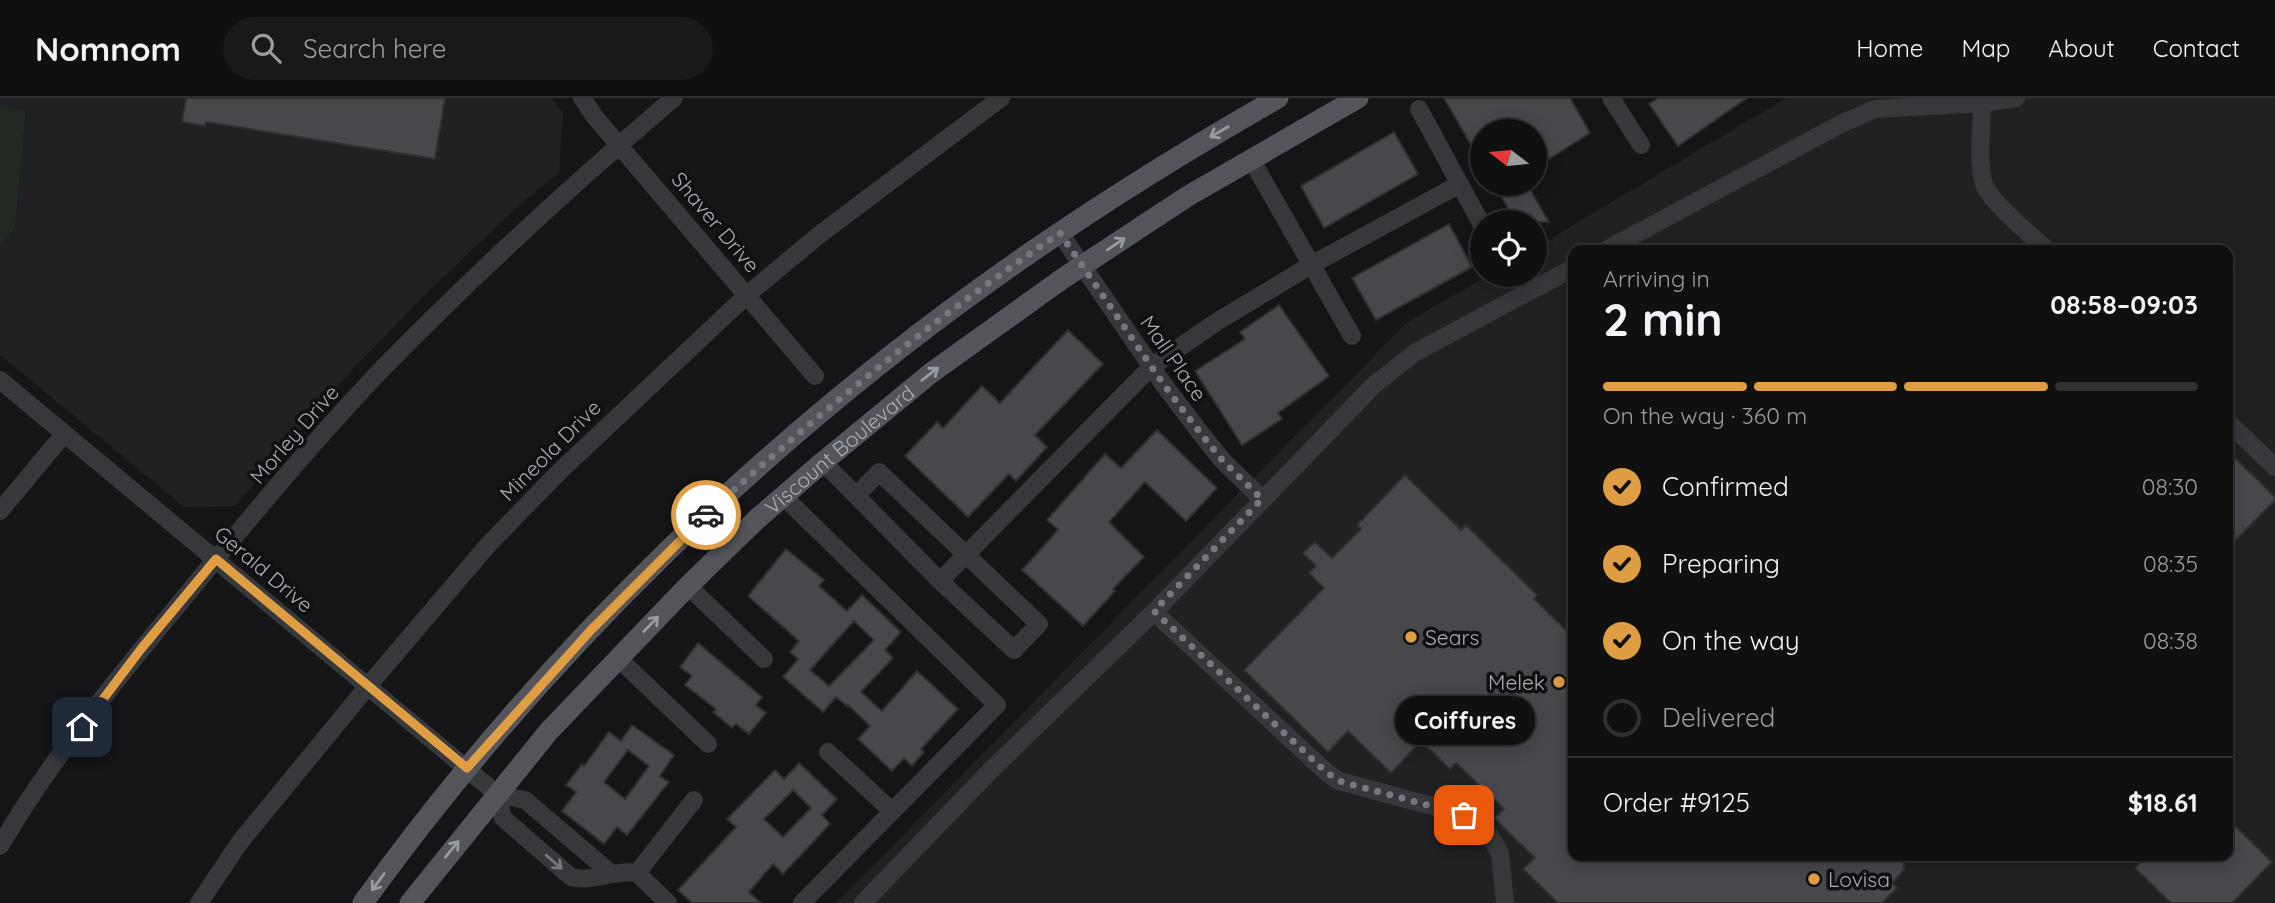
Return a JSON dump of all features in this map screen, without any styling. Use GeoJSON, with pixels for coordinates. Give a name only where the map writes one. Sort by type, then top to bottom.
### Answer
{"type":"FeatureCollection","features":[{"type":"Feature","properties":{"kind":"main road","name":"Viscount Boulevard"},"geometry":{"type":"LineString","coordinates":[[363,903],[467,768],[508,720],[626,593],[704,517],[798,433],[902,347],[1060,233],[1152,173],[1278,98]]}},
{"type":"Feature","properties":{"kind":"main road","name":"Viscount Boulevard"},"geometry":{"type":"LineString","coordinates":[[410,903],[549,731],[688,586],[823,462],[930,373],[1030,300],[1188,196],[1358,98]]}},
{"type":"Feature","properties":{"kind":"main road"},"geometry":{"type":"LineString","coordinates":[[798,433],[823,462]]}},
{"type":"Feature","properties":{"kind":"street","name":"Shaver Drive"},"geometry":{"type":"LineString","coordinates":[[582,98],[595,117],[815,376]]}},
{"type":"Feature","properties":{"kind":"street","name":"Morley Drive"},"geometry":{"type":"LineString","coordinates":[[0,846],[67,747],[141,649],[320,438],[383,369],[490,262],[674,98]]}},
{"type":"Feature","properties":{"kind":"street","name":"Mineola Drive"},"geometry":{"type":"LineString","coordinates":[[199,903],[247,833],[368,686],[506,527],[622,411],[748,294],[838,220],[1001,98]]}},
{"type":"Feature","properties":{"kind":"street"},"geometry":{"type":"LineString","coordinates":[[1611,98],[1641,145]]}},
{"type":"Feature","properties":{"kind":"street"},"geometry":{"type":"LineString","coordinates":[[1615,245],[1839,125],[1875,109],[1982,103],[2016,98]]}},
{"type":"Feature","properties":{"kind":"street"},"geometry":{"type":"LineString","coordinates":[[1982,103],[1984,187],[2042,245]]}},
{"type":"Feature","properties":{"kind":"street"},"geometry":{"type":"LineString","coordinates":[[1419,109],[1474,210]]}},
{"type":"Feature","properties":{"kind":"street"},"geometry":{"type":"LineString","coordinates":[[1251,159],[1352,336]]}},
{"type":"Feature","properties":{"kind":"street"},"geometry":{"type":"LineString","coordinates":[[940,580],[1151,367],[1218,321],[1311,265],[1460,184]]}},
{"type":"Feature","properties":{"kind":"street","name":"Mall Place"},"geometry":{"type":"LineString","coordinates":[[1060,233],[1151,367],[1223,461],[1262,499]]}},
{"type":"Feature","properties":{"kind":"street"},"geometry":{"type":"LineString","coordinates":[[863,903],[990,771],[1154,611],[1375,384],[1398,364],[1568,271]]}},
{"type":"Feature","properties":{"kind":"street","name":"Gerald Drive"},"geometry":{"type":"LineString","coordinates":[[0,380],[497,794]]}},
{"type":"Feature","properties":{"kind":"street"},"geometry":{"type":"LineString","coordinates":[[2233,427],[2275,467]]}},
{"type":"Feature","properties":{"kind":"street"},"geometry":{"type":"LineString","coordinates":[[0,511],[64,433]]}},
{"type":"Feature","properties":{"kind":"street"},"geometry":{"type":"LineString","coordinates":[[823,462],[1014,650],[1039,624],[879,472],[857,495]]}},
{"type":"Feature","properties":{"kind":"street"},"geometry":{"type":"LineString","coordinates":[[783,496],[997,705],[802,903]]}},
{"type":"Feature","properties":{"kind":"street"},"geometry":{"type":"LineString","coordinates":[[688,586],[764,659]]}},
{"type":"Feature","properties":{"kind":"street"},"geometry":{"type":"LineString","coordinates":[[1154,611],[1326,772],[1339,781],[1469,816],[1491,837],[1500,854],[1505,903]]}},
{"type":"Feature","properties":{"kind":"street"},"geometry":{"type":"LineString","coordinates":[[618,658],[708,744]]}},
{"type":"Feature","properties":{"kind":"street"},"geometry":{"type":"LineString","coordinates":[[828,752],[892,811]]}},
{"type":"Feature","properties":{"kind":"street"},"geometry":{"type":"LineString","coordinates":[[612,874],[525,800],[497,794],[503,818],[571,877],[583,880],[612,874],[637,873],[668,903]]}},
{"type":"Feature","properties":{"kind":"street"},"geometry":{"type":"LineString","coordinates":[[637,873],[694,800]]}},
{"type":"Feature","properties":{"kind":"street"},"geometry":{"type":"LineString","coordinates":[[528,840],[547,817]]}},
{"type":"Feature","properties":{"kind":"shaded area"},"geometry":{"type":"Polygon","coordinates":[[[0,98],[552,98],[563,114],[559,172],[508,215],[349,373],[235,506],[184,507],[0,355],[0,246],[15,228],[26,111],[0,107],[0,98]]]}},
{"type":"Feature","properties":{"kind":"shaded area"},"geometry":{"type":"Polygon","coordinates":[[[1786,98],[2275,98],[2275,903],[836,903],[1407,322],[1470,286],[1547,287],[1547,241],[1786,98]]]}},
{"type":"Feature","properties":{"kind":"shaded area"},"geometry":{"type":"Polygon","coordinates":[[[0,107],[26,110],[15,228],[0,246],[0,107]]]}},
{"type":"Feature","properties":{"kind":"building"},"geometry":{"type":"Polygon","coordinates":[[[186,98],[445,98],[435,159],[206,122],[205,126],[182,122],[186,98]]]}},
{"type":"Feature","properties":{"kind":"building"},"geometry":{"type":"Polygon","coordinates":[[[1444,98],[1570,98],[1590,133],[1547,160],[1547,119],[1470,119],[1470,143],[1444,98]]]}},
{"type":"Feature","properties":{"kind":"building"},"geometry":{"type":"Polygon","coordinates":[[[1658,98],[1747,98],[1678,146],[1649,104],[1658,98]]]}},
{"type":"Feature","properties":{"kind":"building"},"geometry":{"type":"Polygon","coordinates":[[[1394,132],[1418,174],[1324,228],[1301,186],[1394,132]]]}},
{"type":"Feature","properties":{"kind":"building"},"geometry":{"type":"Polygon","coordinates":[[[1501,196],[1534,196],[1542,210],[1509,210],[1501,196]]]}},
{"type":"Feature","properties":{"kind":"building"},"geometry":{"type":"Polygon","coordinates":[[[1449,224],[1470,263],[1470,268],[1376,320],[1352,278],[1449,224]]]}},
{"type":"Feature","properties":{"kind":"building"},"geometry":{"type":"Polygon","coordinates":[[[1279,305],[1329,376],[1278,413],[1282,419],[1242,445],[1195,371],[1245,339],[1240,332],[1279,305]]]}},
{"type":"Feature","properties":{"kind":"building"},"geometry":{"type":"Polygon","coordinates":[[[1068,330],[1103,364],[1035,435],[1047,447],[1016,481],[1009,474],[968,517],[905,456],[937,422],[943,428],[982,386],[1000,403],[1068,330]]]}},
{"type":"Feature","properties":{"kind":"building"},"geometry":{"type":"Polygon","coordinates":[[[1157,430],[1217,488],[1186,521],[1145,482],[1109,522],[1144,557],[1083,626],[1022,570],[1058,530],[1047,520],[1105,454],[1121,468],[1157,430]]]}},
{"type":"Feature","properties":{"kind":"building"},"geometry":{"type":"Polygon","coordinates":[[[2233,456],[2275,497],[2233,543],[2233,456]]]}},
{"type":"Feature","properties":{"kind":"building"},"geometry":{"type":"Polygon","coordinates":[[[1405,475],[1461,530],[1466,525],[1537,595],[1534,599],[1568,632],[1568,861],[1904,861],[1904,870],[1892,883],[1897,888],[1882,903],[1558,903],[1523,869],[1535,858],[1494,818],[1504,809],[1456,763],[1450,769],[1421,741],[1391,773],[1348,731],[1328,752],[1244,670],[1324,588],[1309,573],[1316,566],[1303,553],[1315,542],[1332,558],[1361,529],[1357,525],[1405,475]]]}},
{"type":"Feature","properties":{"kind":"building"},"geometry":{"type":"Polygon","coordinates":[[[786,549],[824,580],[819,586],[847,611],[862,595],[901,632],[885,650],[893,658],[861,692],[882,711],[917,671],[958,709],[921,749],[924,752],[912,766],[904,758],[892,771],[858,739],[870,726],[848,705],[836,697],[823,712],[783,677],[798,659],[790,652],[799,641],[748,596],[786,549]],[[854,621],[810,670],[829,686],[874,640],[854,621]]]}},
{"type":"Feature","properties":{"kind":"building"},"geometry":{"type":"Polygon","coordinates":[[[698,643],[762,697],[756,705],[766,713],[749,734],[736,724],[732,728],[713,712],[716,709],[685,685],[692,676],[680,667],[698,643]]]}},
{"type":"Feature","properties":{"kind":"building"},"geometry":{"type":"Polygon","coordinates":[[[632,725],[674,755],[660,776],[669,782],[627,835],[617,827],[604,844],[562,811],[576,792],[566,785],[609,732],[621,741],[632,725]],[[628,750],[604,782],[625,799],[649,766],[628,750]]]}},
{"type":"Feature","properties":{"kind":"building"},"geometry":{"type":"Polygon","coordinates":[[[799,763],[837,799],[822,815],[830,824],[783,874],[773,864],[749,892],[761,903],[692,903],[678,890],[736,827],[727,819],[775,770],[784,779],[799,763]],[[793,790],[764,819],[783,837],[811,808],[793,790]]]}},
{"type":"Feature","properties":{"kind":"building"},"geometry":{"type":"Polygon","coordinates":[[[2233,824],[2272,862],[2232,903],[2171,903],[2135,868],[2142,861],[2233,861],[2233,824]]]}},
{"type":"Feature","properties":{"kind":"way so far"},"geometry":{"type":"LineString","coordinates":[[706,515],[798,433],[902,347],[1060,233],[1164,385],[1223,461],[1262,499],[1154,611],[1326,772],[1339,781],[1464,815]]}},
{"type":"Feature","properties":{"kind":"place","name":"Sears"},"geometry":{"type":"Point","coordinates":[1411,637]}},
{"type":"Feature","properties":{"kind":"place","name":"Melek"},"geometry":{"type":"Point","coordinates":[1559,682]}},
{"type":"Feature","properties":{"kind":"place","name":"Coiffures"},"geometry":{"type":"Point","coordinates":[1464,815]}},
{"type":"Feature","properties":{"kind":"place","name":"Lovisa"},"geometry":{"type":"Point","coordinates":[1814,879]}},
{"type":"Feature","properties":{"kind":"route"},"geometry":{"type":"LineString","coordinates":[[82,727],[141,649],[216,559],[467,768],[591,630],[706,515]]}}]}
